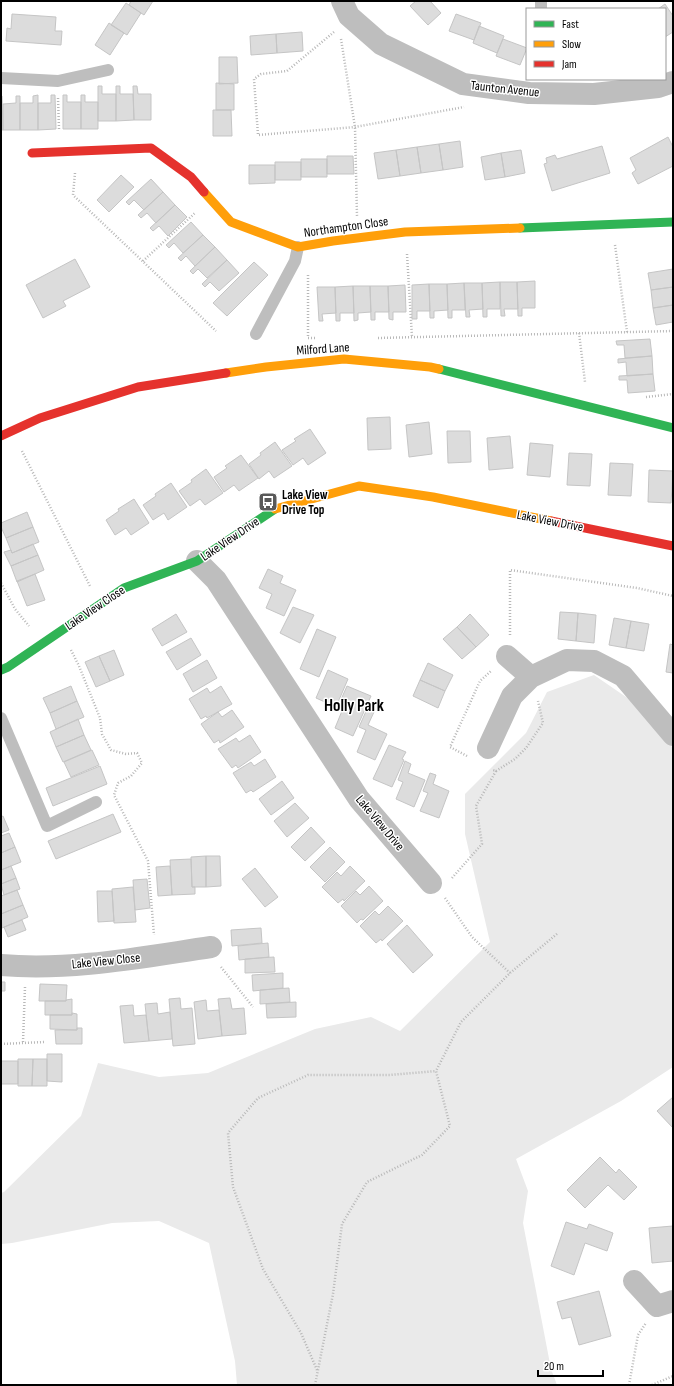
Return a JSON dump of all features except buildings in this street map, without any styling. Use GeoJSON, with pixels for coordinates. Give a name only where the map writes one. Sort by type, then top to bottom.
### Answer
{"type":"FeatureCollection","features":[{"type":"Feature","properties":{"kind":"street","name":"Taunton Avenue"},"geometry":{"type":"LineString","coordinates":[[343,15],[381,44],[463,84],[477,86],[538,86],[594,94],[658,87],[673,82]]}},
{"type":"Feature","properties":{"kind":"street","name":"Northampton Close"},"geometry":{"type":"LineString","coordinates":[[32,153],[151,148],[191,177],[230,222],[298,247],[405,232],[673,222]]}},
{"type":"Feature","properties":{"kind":"street","name":"Milford Lane"},"geometry":{"type":"LineString","coordinates":[[1,436],[40,418],[138,387],[266,367],[344,359],[430,367],[673,428]]}},
{"type":"Feature","properties":{"kind":"street","name":"Lake View Drive"},"geometry":{"type":"LineString","coordinates":[[436,887],[359,799],[216,580],[197,561],[274,509],[358,486],[441,499],[673,546]]}},
{"type":"Feature","properties":{"kind":"street","name":"Lake View Close"},"geometry":{"type":"LineString","coordinates":[[1,670],[44,643],[124,588],[197,561]]}},
{"type":"Feature","properties":{"kind":"street"},"geometry":{"type":"LineString","coordinates":[[507,656],[531,677]]}},
{"type":"Feature","properties":{"kind":"street"},"geometry":{"type":"LineString","coordinates":[[490,758],[512,696],[531,677],[567,660],[594,661],[623,676],[673,736]]}},
{"type":"Feature","properties":{"kind":"street","name":"Lake View Close"},"geometry":{"type":"LineString","coordinates":[[1,965],[25,967],[92,964],[211,947]]}},
{"type":"Feature","properties":{"kind":"street"},"geometry":{"type":"LineString","coordinates":[[634,1281],[665,1304]]}},
{"type":"Feature","properties":{"kind":"lane"},"geometry":{"type":"LineString","coordinates":[[1,78],[58,81],[108,70]]}},
{"type":"Feature","properties":{"kind":"lane"},"geometry":{"type":"LineString","coordinates":[[256,334],[295,261],[298,247]]}},
{"type":"Feature","properties":{"kind":"lane"},"geometry":{"type":"LineString","coordinates":[[1,718],[47,826],[96,802]]}},
{"type":"Feature","properties":{"kind":"path"},"geometry":{"type":"LineString","coordinates":[[343,15],[355,127],[357,219]]}},
{"type":"Feature","properties":{"kind":"path"},"geometry":{"type":"LineString","coordinates":[[343,15],[287,71],[261,74],[254,79],[258,135],[355,127],[468,107],[477,86]]}},
{"type":"Feature","properties":{"kind":"path"},"geometry":{"type":"LineString","coordinates":[[58,93],[59,133]]}},
{"type":"Feature","properties":{"kind":"path"},"geometry":{"type":"LineString","coordinates":[[75,177],[73,195],[216,331]]}},
{"type":"Feature","properties":{"kind":"path"},"geometry":{"type":"LineString","coordinates":[[613,224],[627,332]]}},
{"type":"Feature","properties":{"kind":"path"},"geometry":{"type":"LineString","coordinates":[[143,261],[182,226]]}},
{"type":"Feature","properties":{"kind":"path"},"geometry":{"type":"LineString","coordinates":[[308,271],[308,338],[323,338]]}},
{"type":"Feature","properties":{"kind":"path"},"geometry":{"type":"LineString","coordinates":[[408,271],[412,337]]}},
{"type":"Feature","properties":{"kind":"path"},"geometry":{"type":"LineString","coordinates":[[375,338],[673,331]]}},
{"type":"Feature","properties":{"kind":"path"},"geometry":{"type":"LineString","coordinates":[[579,333],[584,381],[589,385]]}},
{"type":"Feature","properties":{"kind":"path"},"geometry":{"type":"LineString","coordinates":[[645,398],[673,394]]}},
{"type":"Feature","properties":{"kind":"path"},"geometry":{"type":"LineString","coordinates":[[11,431],[87,582]]}},
{"type":"Feature","properties":{"kind":"path"},"geometry":{"type":"LineString","coordinates":[[458,751],[450,747],[480,681],[507,656],[509,652],[510,570],[637,588],[673,596]]}},
{"type":"Feature","properties":{"kind":"path"},"geometry":{"type":"LineString","coordinates":[[1,583],[15,609],[44,643]]}},
{"type":"Feature","properties":{"kind":"path"},"geometry":{"type":"LineString","coordinates":[[65,628],[70,648],[100,718],[102,734],[111,750],[126,754],[137,753],[142,763],[130,776],[118,783],[114,795],[148,861],[156,955]]}},
{"type":"Feature","properties":{"kind":"path"},"geometry":{"type":"LineString","coordinates":[[510,973],[472,937],[436,887],[482,844],[476,806],[496,771],[515,759],[526,748],[543,723],[531,677]]}},
{"type":"Feature","properties":{"kind":"path"},"geometry":{"type":"LineString","coordinates":[[490,758],[496,771]]}},
{"type":"Feature","properties":{"kind":"path"},"geometry":{"type":"LineString","coordinates":[[315,1385],[334,1294],[342,1224],[367,1182],[422,1155],[450,1126],[436,1071],[461,1022],[510,973],[558,934]]}},
{"type":"Feature","properties":{"kind":"path"},"geometry":{"type":"LineString","coordinates":[[211,947],[217,962],[252,1007]]}},
{"type":"Feature","properties":{"kind":"path"},"geometry":{"type":"LineString","coordinates":[[23,1042],[24,1006]]}},
{"type":"Feature","properties":{"kind":"path"},"geometry":{"type":"LineString","coordinates":[[1,1044],[44,1042]]}},
{"type":"Feature","properties":{"kind":"path"},"geometry":{"type":"LineString","coordinates":[[318,1371],[301,1333],[260,1261],[233,1187],[228,1133],[258,1098],[308,1075],[390,1075],[436,1071]]}},
{"type":"Feature","properties":{"kind":"path"},"geometry":{"type":"LineString","coordinates":[[629,1385],[638,1335],[665,1304]]}},
{"type":"Feature","properties":{"kind":"path"},"geometry":{"type":"LineString","coordinates":[[652,1385],[673,1376]]}},
{"type":"Feature","properties":{"kind":"shaded area"},"geometry":{"type":"Polygon","coordinates":[[[594,675],[629,699],[673,748],[673,1067],[621,1101],[516,1159],[528,1191],[523,1223],[551,1369],[557,1385],[237,1385],[235,1361],[209,1243],[159,1221],[112,1223],[1,1244],[1,1193],[4,1192],[81,1116],[98,1063],[159,1077],[208,1073],[315,1029],[371,1017],[400,1031],[490,942],[465,834],[465,794],[526,733],[547,692],[594,675]]]}},
{"type":"Feature","properties":{"kind":"traffic: fast"},"geometry":{"type":"LineString","coordinates":[[520,228],[673,222]]}},
{"type":"Feature","properties":{"kind":"traffic: fast"},"geometry":{"type":"LineString","coordinates":[[439,369],[673,428]]}},
{"type":"Feature","properties":{"kind":"traffic: fast"},"geometry":{"type":"LineString","coordinates":[[1,670],[8,667],[124,588],[197,561],[275,509]]}},
{"type":"Feature","properties":{"kind":"traffic: slow"},"geometry":{"type":"LineString","coordinates":[[204,192],[231,222],[298,247],[405,232],[520,228]]}},
{"type":"Feature","properties":{"kind":"traffic: slow"},"geometry":{"type":"LineString","coordinates":[[226,373],[266,367],[344,359],[439,369]]}},
{"type":"Feature","properties":{"kind":"traffic: slow"},"geometry":{"type":"LineString","coordinates":[[275,509],[359,486],[433,497],[551,521]]}},
{"type":"Feature","properties":{"kind":"traffic: jam"},"geometry":{"type":"LineString","coordinates":[[32,153],[151,148],[191,177],[204,192]]}},
{"type":"Feature","properties":{"kind":"traffic: jam"},"geometry":{"type":"LineString","coordinates":[[1,436],[40,418],[138,387],[226,373]]}},
{"type":"Feature","properties":{"kind":"traffic: jam"},"geometry":{"type":"LineString","coordinates":[[551,521],[673,546]]}},
{"type":"Feature","properties":{"kind":"place","name":"Lake View Drive Top"},"geometry":{"type":"Point","coordinates":[268,502]}},
{"type":"Feature","properties":{"kind":"district","name":"Holly Park"},"geometry":{"type":"Point","coordinates":[354,706]}}]}
